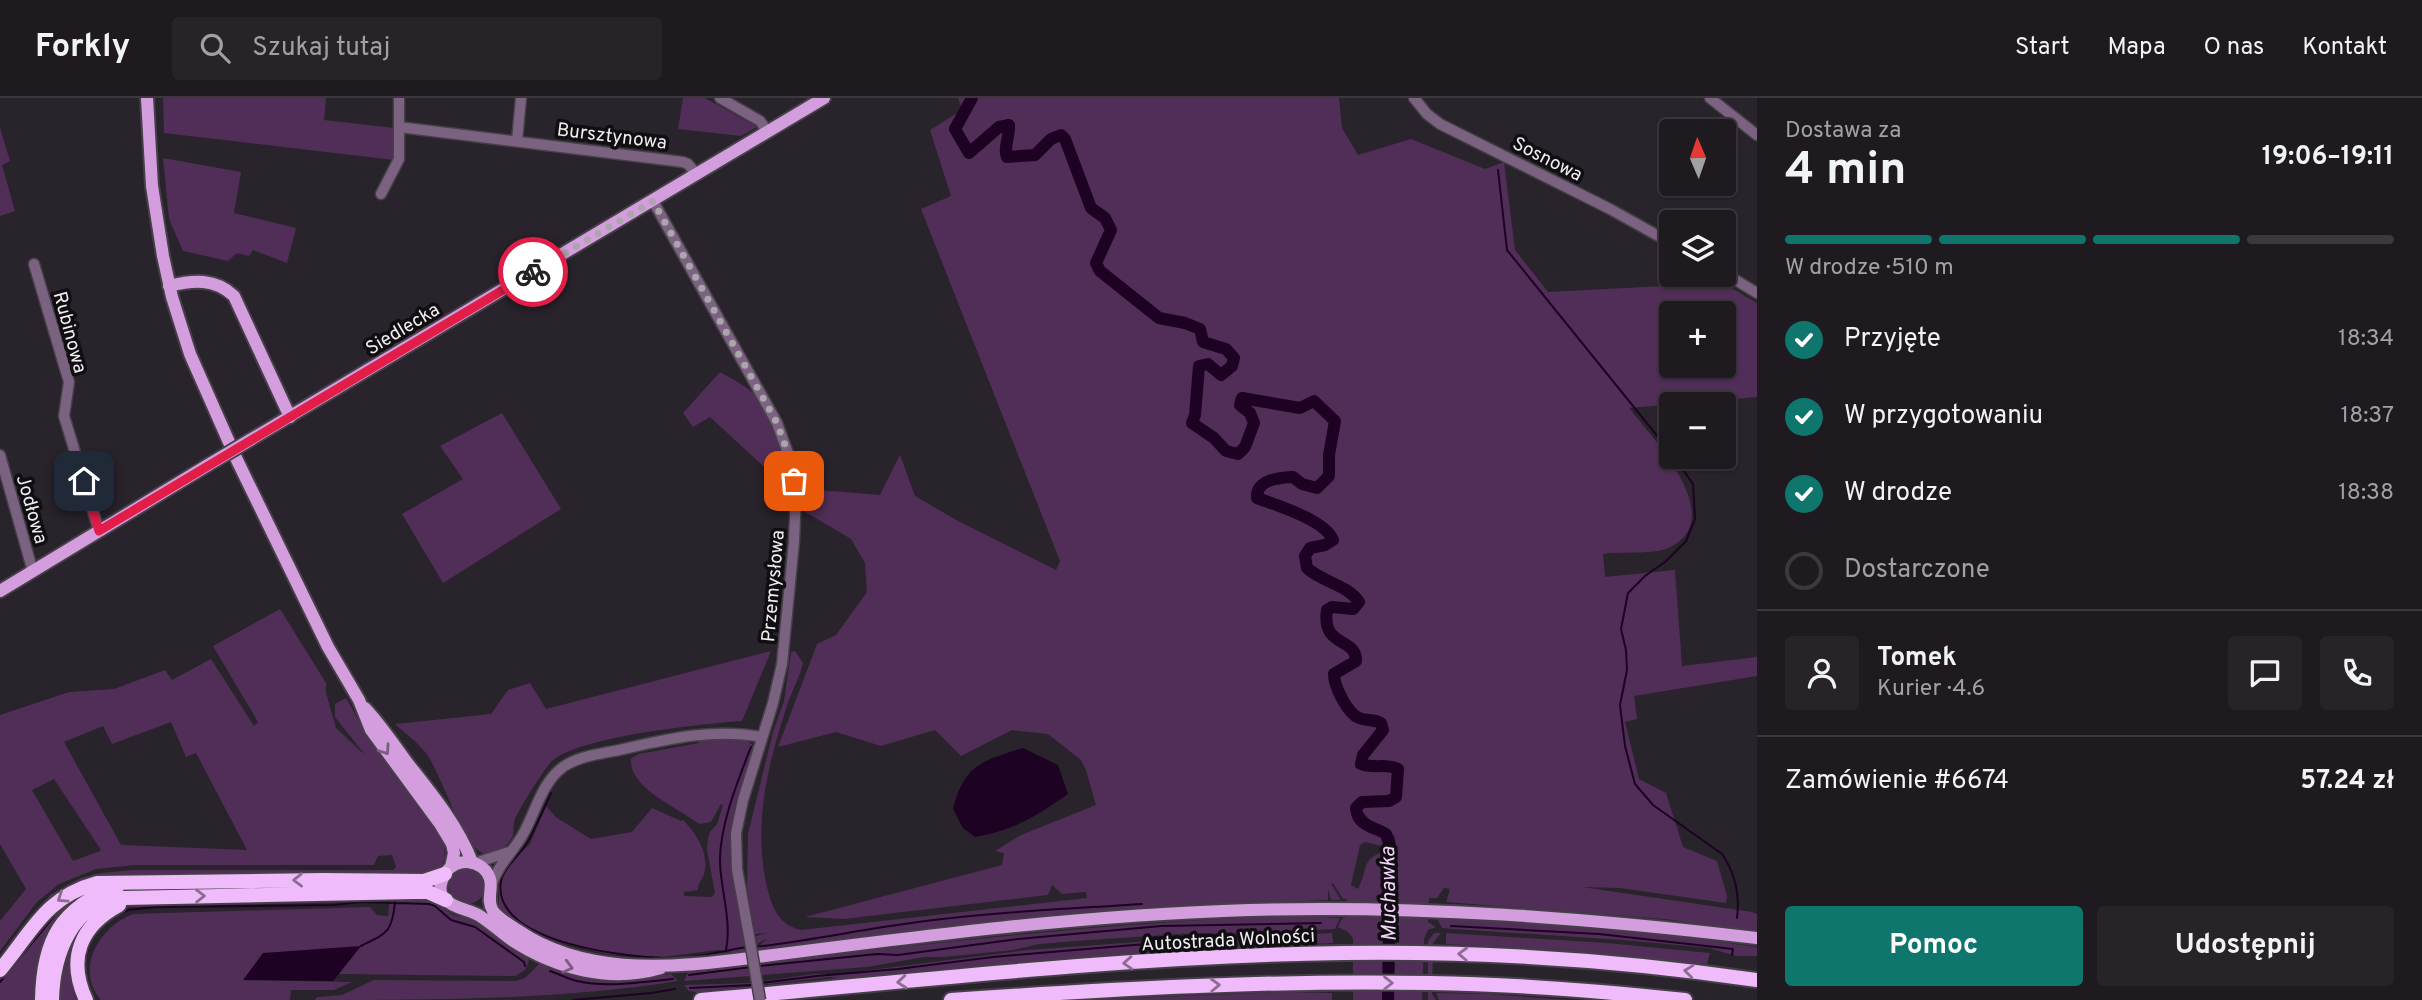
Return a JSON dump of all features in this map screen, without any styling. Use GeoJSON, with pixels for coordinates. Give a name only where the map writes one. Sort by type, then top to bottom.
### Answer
{"type":"FeatureCollection","features":[{"type":"Feature","properties":{"kind":"highway"},"geometry":{"type":"LineString","coordinates":[[0,970],[45,911],[65,895],[97,883],[424,881],[448,870]]}},
{"type":"Feature","properties":{"kind":"highway"},"geometry":{"type":"LineString","coordinates":[[42,1000],[46,956],[60,928],[74,911],[88,900],[126,882]]}},
{"type":"Feature","properties":{"kind":"highway"},"geometry":{"type":"LineString","coordinates":[[52,1000],[55,964],[62,943],[74,925],[91,910],[110,900],[428,892],[446,900]]}},
{"type":"Feature","properties":{"kind":"highway"},"geometry":{"type":"LineString","coordinates":[[86,1000],[77,972],[79,949],[83,940],[97,919],[132,898]]}},
{"type":"Feature","properties":{"kind":"highway","name":"Autostrada Wolności"},"geometry":{"type":"LineString","coordinates":[[701,1000],[1159,960],[1343,953],[1434,953],[1602,962],[1757,980]]}},
{"type":"Feature","properties":{"kind":"highway"},"geometry":{"type":"LineString","coordinates":[[951,1000],[1160,987],[1344,983],[1432,983],[1584,991],[1685,1000]]}},
{"type":"Feature","properties":{"kind":"main road"},"geometry":{"type":"LineString","coordinates":[[147,98],[152,186],[169,286],[190,354],[220,425],[328,647],[359,700],[371,730],[446,833],[453,850],[442,887],[446,900],[455,908],[478,915],[509,938],[555,963],[592,973],[625,975],[661,968],[928,936],[1249,910],[1435,911],[1592,920],[1757,938]]}},
{"type":"Feature","properties":{"kind":"main road","name":"Siedlecka"},"geometry":{"type":"LineString","coordinates":[[0,591],[824,98]]}},
{"type":"Feature","properties":{"kind":"main road"},"geometry":{"type":"LineString","coordinates":[[169,286],[187,282],[212,283],[234,296],[290,417]]}},
{"type":"Feature","properties":{"kind":"main road"},"geometry":{"type":"LineString","coordinates":[[359,700],[387,731],[428,788],[465,845],[473,863],[486,872],[490,904],[495,914],[527,937],[550,948],[595,961],[661,968]]}},
{"type":"Feature","properties":{"kind":"main road"},"geometry":{"type":"LineString","coordinates":[[448,870],[459,863],[473,863]]}},
{"type":"Feature","properties":{"kind":"main road"},"geometry":{"type":"LineString","coordinates":[[466,911],[478,908],[490,890]]}},
{"type":"Feature","properties":{"kind":"street"},"geometry":{"type":"LineString","coordinates":[[381,194],[398,159],[399,98]]}},
{"type":"Feature","properties":{"kind":"street"},"geometry":{"type":"LineString","coordinates":[[517,141],[521,98]]}},
{"type":"Feature","properties":{"kind":"street"},"geometry":{"type":"LineString","coordinates":[[720,98],[760,121],[768,132]]}},
{"type":"Feature","properties":{"kind":"street","name":"Sosnowa"},"geometry":{"type":"LineString","coordinates":[[1415,98],[1427,114],[1440,124],[1659,236]]}},
{"type":"Feature","properties":{"kind":"street"},"geometry":{"type":"LineString","coordinates":[[1710,98],[1757,135]]}},
{"type":"Feature","properties":{"kind":"street","name":"Bursztynowa"},"geometry":{"type":"LineString","coordinates":[[400,127],[683,162],[697,174]]}},
{"type":"Feature","properties":{"kind":"street","name":"Przemysłowa"},"geometry":{"type":"LineString","coordinates":[[653,201],[777,423],[792,469],[796,493],[786,638],[777,688],[743,800],[736,833],[737,869],[760,1000]]}},
{"type":"Feature","properties":{"kind":"street","name":"Rubinowa"},"geometry":{"type":"LineString","coordinates":[[34,264],[69,382],[64,416],[99,531]]}},
{"type":"Feature","properties":{"kind":"street"},"geometry":{"type":"LineString","coordinates":[[1736,280],[1757,293]]}},
{"type":"Feature","properties":{"kind":"street","name":"Jodłowa"},"geometry":{"type":"LineString","coordinates":[[0,455],[33,572]]}},
{"type":"Feature","properties":{"kind":"street"},"geometry":{"type":"LineString","coordinates":[[490,890],[498,867],[522,836],[551,780],[562,768],[576,760],[693,734],[730,733],[762,737]]}},
{"type":"Feature","properties":{"kind":"street"},"geometry":{"type":"LineString","coordinates":[[473,863],[509,852]]}},
{"type":"Feature","properties":{"kind":"shaded area"},"geometry":{"type":"Polygon","coordinates":[[[163,98],[326,98],[324,120],[394,128],[394,160],[164,133],[163,98]]]}},
{"type":"Feature","properties":{"kind":"shaded area"},"geometry":{"type":"Polygon","coordinates":[[[683,98],[705,98],[757,127],[741,136],[678,129],[683,98]]]}},
{"type":"Feature","properties":{"kind":"shaded area"},"geometry":{"type":"Polygon","coordinates":[[[958,98],[1339,98],[1342,128],[1358,155],[1411,139],[1485,169],[1504,162],[1515,250],[1548,292],[1659,286],[1730,287],[1757,303],[1757,397],[1736,399],[1736,392],[1659,392],[1659,405],[1629,408],[1659,445],[1659,469],[1675,469],[1681,478],[1689,499],[1692,518],[1685,535],[1661,550],[1603,554],[1605,577],[1675,570],[1682,666],[1757,657],[1757,676],[1634,696],[1637,719],[1625,722],[1639,779],[1666,793],[1683,847],[1717,861],[1727,896],[1726,903],[1620,888],[1582,887],[1752,912],[1757,914],[1757,932],[1665,919],[1446,902],[1450,889],[1444,888],[1437,898],[1429,898],[1428,922],[1436,927],[1428,930],[1424,939],[1422,1000],[1394,1000],[1397,862],[1395,837],[1389,830],[1372,822],[1360,809],[1362,806],[1394,801],[1402,790],[1402,773],[1395,765],[1364,762],[1387,727],[1365,747],[1359,764],[1363,769],[1394,771],[1396,781],[1393,792],[1390,798],[1375,797],[1356,801],[1352,812],[1354,821],[1380,835],[1383,843],[1382,846],[1365,842],[1360,845],[1351,885],[1358,889],[1366,865],[1372,857],[1385,852],[1383,1000],[1353,1000],[1353,938],[1338,927],[1342,918],[1345,918],[1347,899],[1343,899],[1333,883],[1331,884],[1341,900],[1331,900],[1328,889],[1328,900],[1155,907],[998,920],[767,949],[734,952],[717,950],[663,957],[607,954],[558,942],[515,924],[499,906],[499,879],[510,862],[530,844],[546,806],[557,818],[591,839],[632,832],[652,808],[683,820],[701,844],[705,859],[704,874],[698,890],[684,892],[684,896],[712,897],[715,893],[707,850],[708,838],[717,824],[723,805],[721,804],[711,822],[699,824],[645,788],[632,769],[631,758],[639,754],[699,743],[697,741],[734,737],[748,741],[753,746],[740,787],[732,830],[735,880],[746,947],[759,946],[768,938],[757,944],[756,936],[768,933],[755,934],[747,889],[748,834],[773,732],[784,701],[791,652],[795,651],[803,663],[773,753],[762,819],[761,842],[767,887],[774,909],[782,920],[801,930],[1087,898],[1086,892],[1062,894],[1052,885],[1048,895],[844,919],[805,917],[1002,865],[1004,853],[995,851],[1021,835],[1096,805],[1081,760],[1048,734],[1012,730],[961,756],[935,730],[881,746],[836,732],[778,747],[817,644],[836,635],[867,592],[865,563],[851,539],[802,510],[806,489],[880,495],[900,455],[915,496],[958,521],[1056,570],[1060,561],[921,209],[951,196],[930,130],[962,110],[958,98]]]}},
{"type":"Feature","properties":{"kind":"shaded area"},"geometry":{"type":"Polygon","coordinates":[[[0,128],[10,161],[2,165],[15,211],[0,216],[0,128]]]}},
{"type":"Feature","properties":{"kind":"shaded area"},"geometry":{"type":"Polygon","coordinates":[[[163,158],[241,172],[234,213],[296,228],[287,263],[253,250],[249,256],[237,253],[228,261],[183,251],[169,219],[163,158]]]}},
{"type":"Feature","properties":{"kind":"shaded area"},"geometry":{"type":"Polygon","coordinates":[[[720,372],[749,389],[764,406],[780,438],[790,485],[786,487],[710,417],[693,427],[683,413],[720,372]]]}},
{"type":"Feature","properties":{"kind":"shaded area"},"geometry":{"type":"Polygon","coordinates":[[[502,413],[561,509],[443,583],[402,514],[463,479],[440,446],[502,413]]]}},
{"type":"Feature","properties":{"kind":"shaded area"},"geometry":{"type":"Polygon","coordinates":[[[280,609],[326,683],[326,693],[336,728],[366,756],[335,717],[335,704],[346,698],[371,742],[444,841],[445,858],[441,866],[431,874],[359,875],[323,872],[121,874],[93,877],[64,890],[51,900],[29,923],[0,961],[0,956],[50,895],[81,878],[102,873],[132,870],[393,870],[396,867],[392,855],[378,856],[374,865],[135,865],[96,869],[59,884],[37,902],[0,951],[0,921],[26,889],[0,844],[0,715],[69,692],[114,689],[165,670],[172,680],[211,659],[254,726],[258,722],[213,646],[280,609]],[[171,722],[112,744],[103,726],[64,742],[121,845],[247,850],[196,753],[186,757],[171,722]],[[54,779],[32,790],[73,861],[100,851],[101,850],[54,779]]]}},
{"type":"Feature","properties":{"kind":"shaded area"},"geometry":{"type":"Polygon","coordinates":[[[771,651],[742,721],[642,733],[567,752],[552,761],[538,780],[517,814],[511,839],[504,847],[489,854],[479,851],[465,833],[426,753],[395,724],[491,714],[508,690],[530,683],[546,709],[771,651]]]}},
{"type":"Feature","properties":{"kind":"shaded area"},"geometry":{"type":"Polygon","coordinates":[[[1023,748],[1058,765],[1068,794],[1024,821],[975,837],[963,828],[953,809],[957,794],[969,774],[977,767],[986,761],[1023,748]]]}},
{"type":"Feature","properties":{"kind":"shaded area"},"geometry":{"type":"Polygon","coordinates":[[[467,868],[480,873],[485,886],[480,899],[467,904],[454,899],[449,886],[454,873],[467,868]]]}},
{"type":"Feature","properties":{"kind":"shaded area"},"geometry":{"type":"Polygon","coordinates":[[[103,886],[38,1000],[0,1000],[0,976],[62,903],[103,886]]]}},
{"type":"Feature","properties":{"kind":"shaded area"},"geometry":{"type":"Polygon","coordinates":[[[390,897],[430,898],[453,915],[477,921],[525,954],[529,961],[525,970],[515,976],[339,974],[360,947],[243,980],[352,982],[334,990],[291,990],[290,1000],[101,1000],[93,988],[90,975],[94,950],[110,928],[133,914],[370,907],[377,915],[388,916],[390,897]]]}},
{"type":"Feature","properties":{"kind":"shaded area"},"geometry":{"type":"Polygon","coordinates":[[[91,916],[82,933],[80,1000],[57,1000],[57,988],[72,934],[91,916]]]}},
{"type":"Feature","properties":{"kind":"shaded area"},"geometry":{"type":"Polygon","coordinates":[[[1295,916],[1340,918],[1335,929],[1244,934],[1196,933],[1039,944],[1013,950],[924,957],[867,967],[684,981],[688,972],[694,971],[919,945],[1144,924],[1295,916]]]}},
{"type":"Feature","properties":{"kind":"shaded area"},"geometry":{"type":"Polygon","coordinates":[[[1437,918],[1597,928],[1677,937],[1757,947],[1757,956],[1736,956],[1709,948],[1623,940],[1442,928],[1437,918]]]}},
{"type":"Feature","properties":{"kind":"shaded area"},"geometry":{"type":"Polygon","coordinates":[[[1332,933],[1333,943],[1172,950],[841,979],[831,977],[696,992],[689,991],[684,985],[750,983],[814,974],[839,974],[1028,950],[1206,937],[1332,933]]]}},
{"type":"Feature","properties":{"kind":"shaded area"},"geometry":{"type":"Polygon","coordinates":[[[1434,933],[1441,933],[1433,943],[1432,994],[1436,1000],[1428,1000],[1428,941],[1434,933]]]}},
{"type":"Feature","properties":{"kind":"shaded area"},"geometry":{"type":"Polygon","coordinates":[[[1446,933],[1607,943],[1710,953],[1707,964],[1563,950],[1446,944],[1446,933]]]}},
{"type":"Feature","properties":{"kind":"shaded area"},"geometry":{"type":"Polygon","coordinates":[[[361,946],[333,981],[243,980],[263,953],[361,946]]]}},
{"type":"Feature","properties":{"kind":"shaded area"},"geometry":{"type":"Polygon","coordinates":[[[539,964],[607,979],[629,980],[671,974],[678,981],[542,995],[315,1000],[317,997],[342,995],[374,980],[516,981],[525,978],[539,964]]]}},
{"type":"Feature","properties":{"kind":"shaded area"},"geometry":{"type":"Polygon","coordinates":[[[1283,992],[1332,993],[1332,1000],[1084,1000],[1283,992]]]}},
{"type":"Feature","properties":{"kind":"shaded area"},"geometry":{"type":"Polygon","coordinates":[[[1436,993],[1489,994],[1568,1000],[1439,1000],[1436,993]]]}},
{"type":"Feature","properties":{"kind":"waterway","name":"Muchawka"},"geometry":{"type":"LineString","coordinates":[[972,98],[955,129],[969,153],[999,127],[1009,125],[1007,157],[1035,155],[1051,139],[1061,135],[1065,139],[1091,208],[1105,218],[1111,230],[1096,263],[1100,271],[1159,318],[1200,329],[1203,342],[1226,349],[1234,358],[1232,366],[1221,375],[1208,364],[1199,366],[1192,423],[1214,438],[1226,451],[1238,454],[1245,447],[1254,423],[1250,413],[1240,405],[1242,398],[1300,408],[1314,401],[1335,421],[1329,455],[1329,476],[1317,488],[1302,484],[1293,477],[1281,478],[1264,483],[1257,498],[1299,514],[1328,533],[1333,540],[1310,548],[1305,556],[1307,568],[1348,591],[1359,602],[1353,609],[1332,607],[1327,610],[1327,622],[1334,637],[1355,653],[1356,661],[1334,674],[1342,699],[1354,715],[1381,723],[1383,730],[1363,755],[1361,764],[1398,769],[1396,797],[1389,801],[1362,802],[1356,808],[1363,822],[1386,834],[1390,846],[1388,1000]]}},
{"type":"Feature","properties":{"kind":"waterway"},"geometry":{"type":"LineString","coordinates":[[1498,170],[1507,250],[1659,438]]}},
{"type":"Feature","properties":{"kind":"waterway"},"geometry":{"type":"LineString","coordinates":[[1682,469],[1693,484],[1695,519],[1686,541],[1628,593],[1621,629],[1627,670],[1620,705],[1625,746],[1635,784],[1653,805],[1722,854],[1736,884],[1737,918]]}},
{"type":"Feature","properties":{"kind":"waterway"},"geometry":{"type":"LineString","coordinates":[[726,950],[728,929],[720,863],[721,849],[730,804],[751,747]]}},
{"type":"Feature","properties":{"kind":"waterway"},"geometry":{"type":"LineString","coordinates":[[551,793],[529,840],[502,876],[504,903],[518,920],[541,934],[570,944],[632,955],[679,958],[748,947]]}},
{"type":"Feature","properties":{"kind":"waterway"},"geometry":{"type":"LineString","coordinates":[[113,917],[128,910],[156,907],[334,905],[361,902],[429,904],[451,920],[475,927],[524,962],[525,966]]}},
{"type":"Feature","properties":{"kind":"waterway"},"geometry":{"type":"LineString","coordinates":[[361,946],[387,931],[395,902]]}},
{"type":"Feature","properties":{"kind":"waterway"},"geometry":{"type":"LineString","coordinates":[[754,947],[946,919],[1142,904]]}},
{"type":"Feature","properties":{"kind":"waterway"},"geometry":{"type":"LineString","coordinates":[[0,982],[54,916]]}},
{"type":"Feature","properties":{"kind":"waterway"},"geometry":{"type":"LineString","coordinates":[[760,966],[877,954],[898,955],[1018,939],[1161,926],[1321,923]]}},
{"type":"Feature","properties":{"kind":"waterway"},"geometry":{"type":"LineString","coordinates":[[1451,926],[1599,934],[1733,949],[1732,955]]}},
{"type":"Feature","properties":{"kind":"waterway"},"geometry":{"type":"LineString","coordinates":[[85,959],[93,935]]}},
{"type":"Feature","properties":{"kind":"waterway"},"geometry":{"type":"LineString","coordinates":[[761,983],[993,957],[1216,938]]}},
{"type":"Feature","properties":{"kind":"waterway"},"geometry":{"type":"LineString","coordinates":[[74,944],[70,972],[77,1000]]}},
{"type":"Feature","properties":{"kind":"waterway"},"geometry":{"type":"LineString","coordinates":[[689,975],[751,967]]}},
{"type":"Feature","properties":{"kind":"waterway"},"geometry":{"type":"LineString","coordinates":[[550,971],[577,981],[601,984],[673,979]]}},
{"type":"Feature","properties":{"kind":"waterway"},"geometry":{"type":"LineString","coordinates":[[690,988],[752,985]]}},
{"type":"Feature","properties":{"kind":"waterway"},"geometry":{"type":"LineString","coordinates":[[573,1000],[675,989]]}},
{"type":"Feature","properties":{"kind":"way so far"},"geometry":{"type":"LineString","coordinates":[[533,272],[653,201],[777,423],[789,456],[794,481]]}},
{"type":"Feature","properties":{"kind":"route"},"geometry":{"type":"LineString","coordinates":[[84,481],[99,531],[533,272]]}}]}
